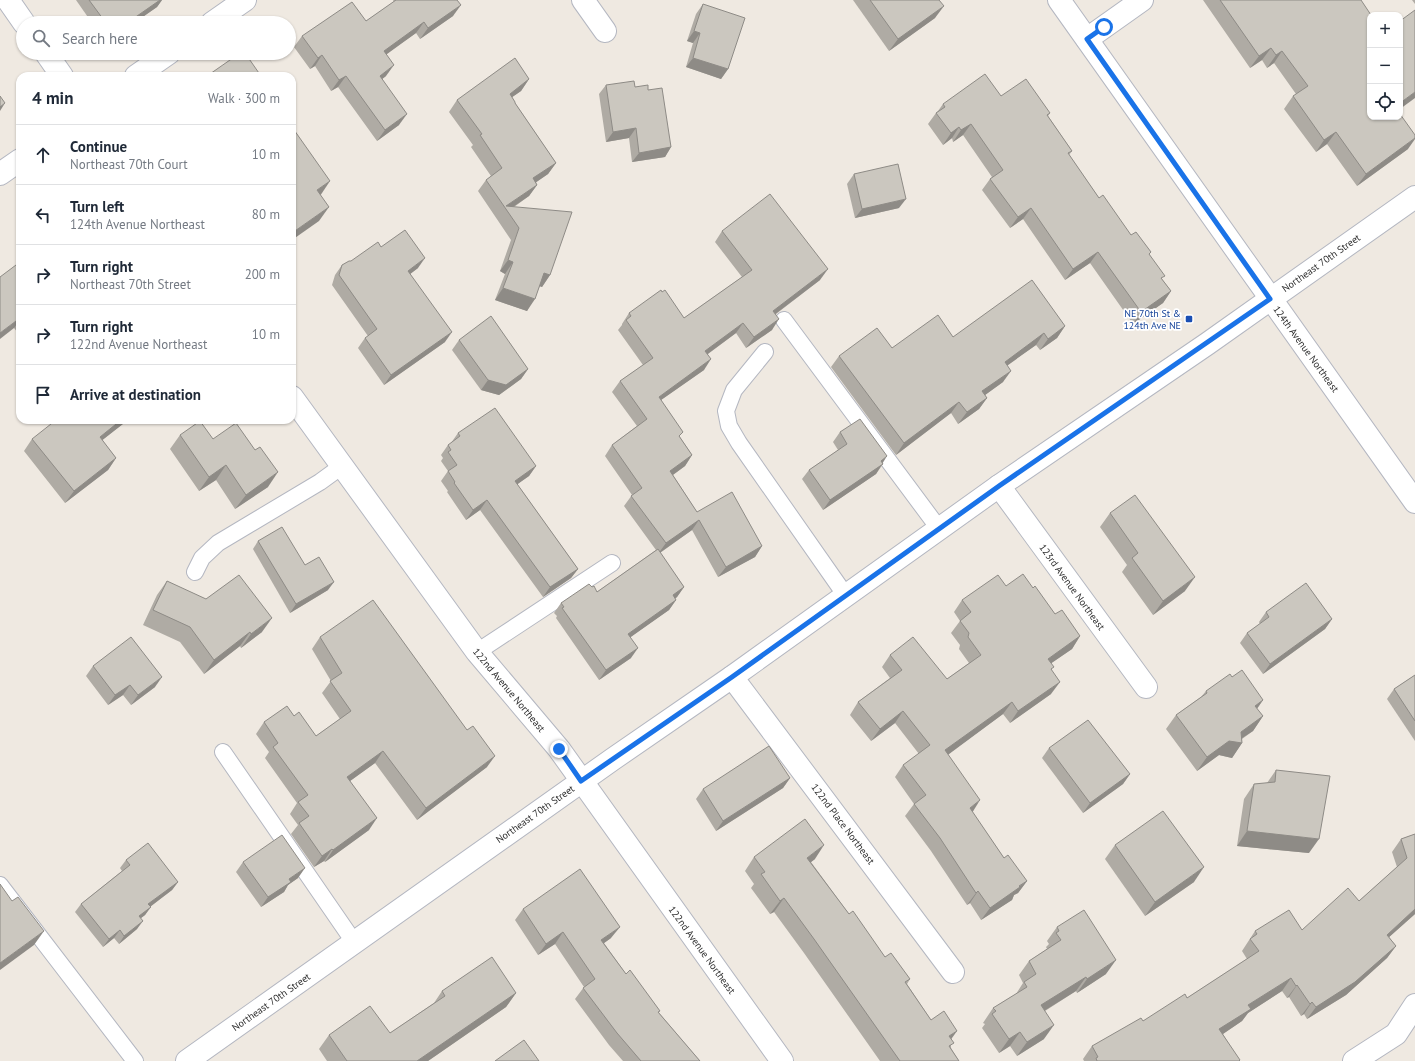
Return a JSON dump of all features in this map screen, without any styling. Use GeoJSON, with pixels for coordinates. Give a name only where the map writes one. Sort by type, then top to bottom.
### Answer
{"type":"FeatureCollection","features":[{"type":"Feature","properties":{"kind":"street"},"geometry":{"type":"LineString","coordinates":[[8,0],[19,16]]}},
{"type":"Feature","properties":{"kind":"street"},"geometry":{"type":"LineString","coordinates":[[222,16],[245,0]]}},
{"type":"Feature","properties":{"kind":"street"},"geometry":{"type":"LineString","coordinates":[[583,0],[605,31]]}},
{"type":"Feature","properties":{"kind":"street","name":"124th Avenue Northeast"},"geometry":{"type":"LineString","coordinates":[[1059,0],[1415,502]]}},
{"type":"Feature","properties":{"kind":"street"},"geometry":{"type":"LineString","coordinates":[[1087,39],[1142,0]]}},
{"type":"Feature","properties":{"kind":"street"},"geometry":{"type":"LineString","coordinates":[[51,60],[59,72]]}},
{"type":"Feature","properties":{"kind":"street"},"geometry":{"type":"LineString","coordinates":[[142,72],[159,60]]}},
{"type":"Feature","properties":{"kind":"street"},"geometry":{"type":"LineString","coordinates":[[0,174],[16,163]]}},
{"type":"Feature","properties":{"kind":"street","name":"Northeast 70th Street"},"geometry":{"type":"LineString","coordinates":[[187,1061],[581,781],[732,677],[940,530],[999,486],[1415,198]]}},
{"type":"Feature","properties":{"kind":"street","name":"122nd Avenue Northeast"},"geometry":{"type":"LineString","coordinates":[[296,403],[477,652],[559,749],[782,1061]]}},
{"type":"Feature","properties":{"kind":"street","name":"123rd Avenue Northeast"},"geometry":{"type":"LineString","coordinates":[[999,486],[1146,687]]}},
{"type":"Feature","properties":{"kind":"street","name":"122nd Place Northeast"},"geometry":{"type":"LineString","coordinates":[[732,677],[953,972]]}},
{"type":"Feature","properties":{"kind":"street"},"geometry":{"type":"LineString","coordinates":[[1354,1061],[1406,1033],[1415,1005]]}},
{"type":"Feature","properties":{"kind":"lane"},"geometry":{"type":"LineString","coordinates":[[784,320],[940,530]]}},
{"type":"Feature","properties":{"kind":"lane"},"geometry":{"type":"LineString","coordinates":[[765,352],[734,390],[726,411],[729,426],[739,443],[846,596]]}},
{"type":"Feature","properties":{"kind":"lane"},"geometry":{"type":"LineString","coordinates":[[195,572],[202,558],[218,543],[320,482],[342,466]]}},
{"type":"Feature","properties":{"kind":"lane"},"geometry":{"type":"LineString","coordinates":[[477,652],[612,563]]}},
{"type":"Feature","properties":{"kind":"lane"},"geometry":{"type":"LineString","coordinates":[[223,752],[354,942]]}},
{"type":"Feature","properties":{"kind":"lane"},"geometry":{"type":"LineString","coordinates":[[0,885],[136,1061]]}},
{"type":"Feature","properties":{"kind":"building"},"geometry":{"type":"Polygon","coordinates":[[[89,0],[160,0],[137,16],[101,16],[89,0]]]}},
{"type":"Feature","properties":{"kind":"building"},"geometry":{"type":"Polygon","coordinates":[[[396,0],[457,0],[461,5],[428,28],[424,22],[384,51],[394,65],[380,76],[407,114],[385,130],[346,76],[339,80],[322,55],[318,58],[302,36],[352,2],[366,21],[396,0]]]}},
{"type":"Feature","properties":{"kind":"building"},"geometry":{"type":"Polygon","coordinates":[[[870,0],[939,0],[944,6],[898,39],[870,0]]]}},
{"type":"Feature","properties":{"kind":"building"},"geometry":{"type":"Polygon","coordinates":[[[1220,0],[1361,0],[1369,12],[1367,12],[1367,120],[1403,120],[1403,118],[1415,135],[1415,138],[1366,174],[1336,132],[1324,140],[1293,96],[1308,86],[1282,51],[1276,55],[1271,48],[1259,56],[1220,0]]]}},
{"type":"Feature","properties":{"kind":"building"},"geometry":{"type":"Polygon","coordinates":[[[703,4],[745,18],[728,69],[693,58],[700,33],[694,31],[703,4]]]}},
{"type":"Feature","properties":{"kind":"building"},"geometry":{"type":"Polygon","coordinates":[[[1415,10],[1415,92],[1403,101],[1403,48],[1403,19],[1415,10]]]}},
{"type":"Feature","properties":{"kind":"building"},"geometry":{"type":"Polygon","coordinates":[[[515,58],[529,79],[510,94],[556,163],[533,178],[537,185],[506,206],[572,212],[550,275],[544,273],[535,299],[503,288],[513,262],[508,260],[519,228],[486,180],[502,168],[480,135],[482,134],[457,100],[515,58]]]}},
{"type":"Feature","properties":{"kind":"building"},"geometry":{"type":"Polygon","coordinates":[[[230,60],[250,60],[258,72],[213,72],[230,60]]]}},
{"type":"Feature","properties":{"kind":"building"},"geometry":{"type":"Polygon","coordinates":[[[985,74],[1001,96],[1026,79],[1050,113],[1047,115],[1072,151],[1068,153],[1099,198],[1103,195],[1131,235],[1136,232],[1151,252],[1149,254],[1165,276],[1161,278],[1171,291],[1141,312],[1098,252],[1073,269],[1031,208],[1018,217],[990,179],[1003,170],[971,124],[961,130],[959,127],[951,133],[936,113],[945,107],[943,104],[985,74]]]}},
{"type":"Feature","properties":{"kind":"building"},"geometry":{"type":"Polygon","coordinates":[[[634,81],[635,87],[648,85],[648,90],[662,88],[671,147],[639,153],[636,128],[613,132],[606,85],[634,81]]]}},
{"type":"Feature","properties":{"kind":"building"},"geometry":{"type":"Polygon","coordinates":[[[0,96],[5,103],[0,107],[0,96]]]}},
{"type":"Feature","properties":{"kind":"building"},"geometry":{"type":"Polygon","coordinates":[[[296,133],[330,181],[317,190],[329,207],[296,230],[296,133]]]}},
{"type":"Feature","properties":{"kind":"building"},"geometry":{"type":"Polygon","coordinates":[[[898,164],[906,199],[862,209],[854,174],[898,164]]]}},
{"type":"Feature","properties":{"kind":"building"},"geometry":{"type":"Polygon","coordinates":[[[770,194],[828,269],[773,311],[779,319],[754,337],[743,323],[705,351],[711,359],[659,397],[683,432],[679,436],[692,455],[670,471],[697,512],[732,492],[762,546],[726,567],[699,520],[666,543],[631,496],[642,488],[612,445],[647,419],[620,381],[653,358],[626,320],[631,316],[629,313],[661,290],[662,292],[665,290],[684,318],[752,270],[722,231],[770,194]]]}},
{"type":"Feature","properties":{"kind":"building"},"geometry":{"type":"Polygon","coordinates":[[[405,230],[425,258],[408,271],[452,332],[391,375],[365,338],[377,329],[339,275],[342,265],[351,261],[378,242],[381,247],[405,230]]]}},
{"type":"Feature","properties":{"kind":"building"},"geometry":{"type":"Polygon","coordinates":[[[16,265],[16,321],[0,333],[0,277],[16,265]]]}},
{"type":"Feature","properties":{"kind":"building"},"geometry":{"type":"Polygon","coordinates":[[[1032,280],[1065,326],[1048,339],[1044,333],[1005,362],[1011,371],[982,391],[987,398],[967,412],[959,402],[904,443],[839,356],[877,328],[892,348],[938,315],[953,337],[1032,280]]]}},
{"type":"Feature","properties":{"kind":"building"},"geometry":{"type":"Polygon","coordinates":[[[491,316],[528,369],[506,385],[488,380],[459,340],[491,316]]]}},
{"type":"Feature","properties":{"kind":"building"},"geometry":{"type":"Polygon","coordinates":[[[495,408],[536,466],[515,481],[578,569],[550,587],[487,500],[473,510],[454,483],[455,482],[448,471],[457,465],[448,452],[451,450],[448,445],[460,436],[458,433],[495,408]]]}},
{"type":"Feature","properties":{"kind":"building"},"geometry":{"type":"Polygon","coordinates":[[[860,419],[887,456],[881,461],[883,464],[830,500],[809,470],[847,444],[840,432],[860,419]]]}},
{"type":"Feature","properties":{"kind":"building"},"geometry":{"type":"Polygon","coordinates":[[[51,424],[116,424],[100,437],[116,458],[74,491],[32,439],[51,424]]]}},
{"type":"Feature","properties":{"kind":"building"},"geometry":{"type":"Polygon","coordinates":[[[196,424],[202,424],[213,439],[237,424],[255,450],[260,447],[278,472],[246,495],[226,465],[209,477],[180,435],[196,424]]]}},
{"type":"Feature","properties":{"kind":"building"},"geometry":{"type":"Polygon","coordinates":[[[1135,495],[1195,577],[1163,601],[1132,558],[1138,553],[1110,513],[1135,495]]]}},
{"type":"Feature","properties":{"kind":"building"},"geometry":{"type":"Polygon","coordinates":[[[282,527],[305,565],[319,557],[334,582],[296,604],[258,541],[282,527]]]}},
{"type":"Feature","properties":{"kind":"building"},"geometry":{"type":"Polygon","coordinates":[[[658,549],[684,587],[673,595],[676,600],[628,634],[638,648],[606,670],[562,608],[564,607],[561,603],[589,584],[592,587],[594,586],[597,592],[658,549]]]}},
{"type":"Feature","properties":{"kind":"building"},"geometry":{"type":"Polygon","coordinates":[[[1023,574],[1033,588],[1035,586],[1055,614],[1062,610],[1080,636],[1048,659],[1054,667],[1051,669],[1060,682],[1018,711],[1012,702],[945,750],[980,800],[970,808],[1004,858],[1008,855],[1027,881],[990,908],[978,891],[976,893],[940,838],[914,804],[926,795],[903,765],[930,745],[903,711],[880,729],[858,702],[902,670],[890,655],[913,637],[947,679],[981,655],[968,637],[969,633],[960,621],[971,612],[962,600],[998,575],[1006,586],[1023,574]]]}},
{"type":"Feature","properties":{"kind":"building"},"geometry":{"type":"Polygon","coordinates":[[[239,575],[272,618],[251,634],[250,632],[214,660],[190,627],[153,610],[167,581],[206,599],[239,575]]]}},
{"type":"Feature","properties":{"kind":"building"},"geometry":{"type":"Polygon","coordinates":[[[1306,583],[1332,619],[1270,664],[1247,633],[1269,617],[1266,612],[1306,583]]]}},
{"type":"Feature","properties":{"kind":"building"},"geometry":{"type":"Polygon","coordinates":[[[373,600],[467,730],[473,726],[495,756],[426,808],[383,751],[347,777],[377,818],[333,850],[332,849],[322,856],[299,823],[309,816],[298,802],[308,795],[273,747],[278,743],[264,722],[287,706],[294,716],[299,712],[316,736],[351,711],[330,681],[342,673],[320,637],[373,600]]]}},
{"type":"Feature","properties":{"kind":"building"},"geometry":{"type":"Polygon","coordinates":[[[131,637],[162,677],[138,695],[130,685],[115,695],[93,666],[131,637]]]}},
{"type":"Feature","properties":{"kind":"building"},"geometry":{"type":"Polygon","coordinates":[[[1242,670],[1263,700],[1255,706],[1263,716],[1241,732],[1242,743],[1229,741],[1207,757],[1176,715],[1207,693],[1206,691],[1230,674],[1232,677],[1242,670]]]}},
{"type":"Feature","properties":{"kind":"building"},"geometry":{"type":"Polygon","coordinates":[[[1415,675],[1415,721],[1394,689],[1415,675]]]}},
{"type":"Feature","properties":{"kind":"building"},"geometry":{"type":"Polygon","coordinates":[[[1088,720],[1130,774],[1090,803],[1049,748],[1088,720]]]}},
{"type":"Feature","properties":{"kind":"building"},"geometry":{"type":"Polygon","coordinates":[[[769,746],[790,778],[723,821],[703,789],[769,746]]]}},
{"type":"Feature","properties":{"kind":"building"},"geometry":{"type":"Polygon","coordinates":[[[1276,770],[1330,776],[1319,839],[1247,831],[1254,784],[1275,782],[1276,770]]]}},
{"type":"Feature","properties":{"kind":"building"},"geometry":{"type":"Polygon","coordinates":[[[1163,811],[1204,867],[1155,902],[1115,845],[1163,811]]]}},
{"type":"Feature","properties":{"kind":"building"},"geometry":{"type":"Polygon","coordinates":[[[805,819],[824,845],[807,858],[849,914],[853,911],[885,957],[891,953],[910,979],[905,982],[931,1020],[944,1011],[957,1031],[949,1036],[954,1043],[949,1046],[959,1061],[900,1061],[784,898],[780,901],[761,874],[765,872],[754,857],[805,819]]]}},
{"type":"Feature","properties":{"kind":"building"},"geometry":{"type":"Polygon","coordinates":[[[1415,834],[1415,909],[1387,935],[1396,946],[1355,982],[1316,1007],[1312,1002],[1310,1004],[1291,978],[1248,1005],[1251,1009],[1219,1029],[1240,1060],[1239,1061],[1097,1061],[1096,1058],[1098,1057],[1092,1046],[1141,1018],[1143,1021],[1185,994],[1187,998],[1259,951],[1250,939],[1257,934],[1255,931],[1289,910],[1302,930],[1348,888],[1359,901],[1407,858],[1401,839],[1415,834]]]}},
{"type":"Feature","properties":{"kind":"building"},"geometry":{"type":"Polygon","coordinates":[[[282,835],[305,868],[289,879],[291,882],[268,897],[243,862],[282,835]]]}},
{"type":"Feature","properties":{"kind":"building"},"geometry":{"type":"Polygon","coordinates":[[[148,843],[178,882],[148,904],[151,907],[139,916],[143,921],[124,936],[120,930],[109,939],[81,904],[130,865],[126,860],[148,843]]]}},
{"type":"Feature","properties":{"kind":"building"},"geometry":{"type":"Polygon","coordinates":[[[580,869],[620,927],[601,940],[626,974],[630,970],[660,1011],[658,1012],[700,1061],[641,1061],[617,1033],[583,988],[595,979],[563,932],[546,944],[523,909],[580,869]]]}},
{"type":"Feature","properties":{"kind":"building"},"geometry":{"type":"Polygon","coordinates":[[[0,884],[12,901],[18,897],[44,931],[0,963],[0,884]]]}},
{"type":"Feature","properties":{"kind":"building"},"geometry":{"type":"Polygon","coordinates":[[[1084,910],[1116,960],[1087,979],[1086,977],[1041,1005],[1054,1025],[1027,1042],[1020,1032],[1009,1039],[992,1014],[996,1011],[993,1008],[1027,987],[1024,982],[1036,974],[1029,961],[1061,940],[1056,933],[1059,931],[1057,927],[1084,910]]]}},
{"type":"Feature","properties":{"kind":"building"},"geometry":{"type":"Polygon","coordinates":[[[492,957],[516,993],[417,1061],[347,1061],[329,1035],[370,1006],[390,1033],[445,996],[442,991],[492,957]]]}},
{"type":"Feature","properties":{"kind":"building"},"geometry":{"type":"Polygon","coordinates":[[[524,1040],[539,1061],[495,1061],[524,1040]]]}},
{"type":"Feature","properties":{"kind":"place","name":"NE 70th St & 124th Ave NE"},"geometry":{"type":"Point","coordinates":[1189,319]}},
{"type":"Feature","properties":{"kind":"route"},"geometry":{"type":"LineString","coordinates":[[559,749],[581,781],[732,677],[940,530],[999,486],[1207,344],[1270,299],[1087,39],[1104,27]]}}]}
